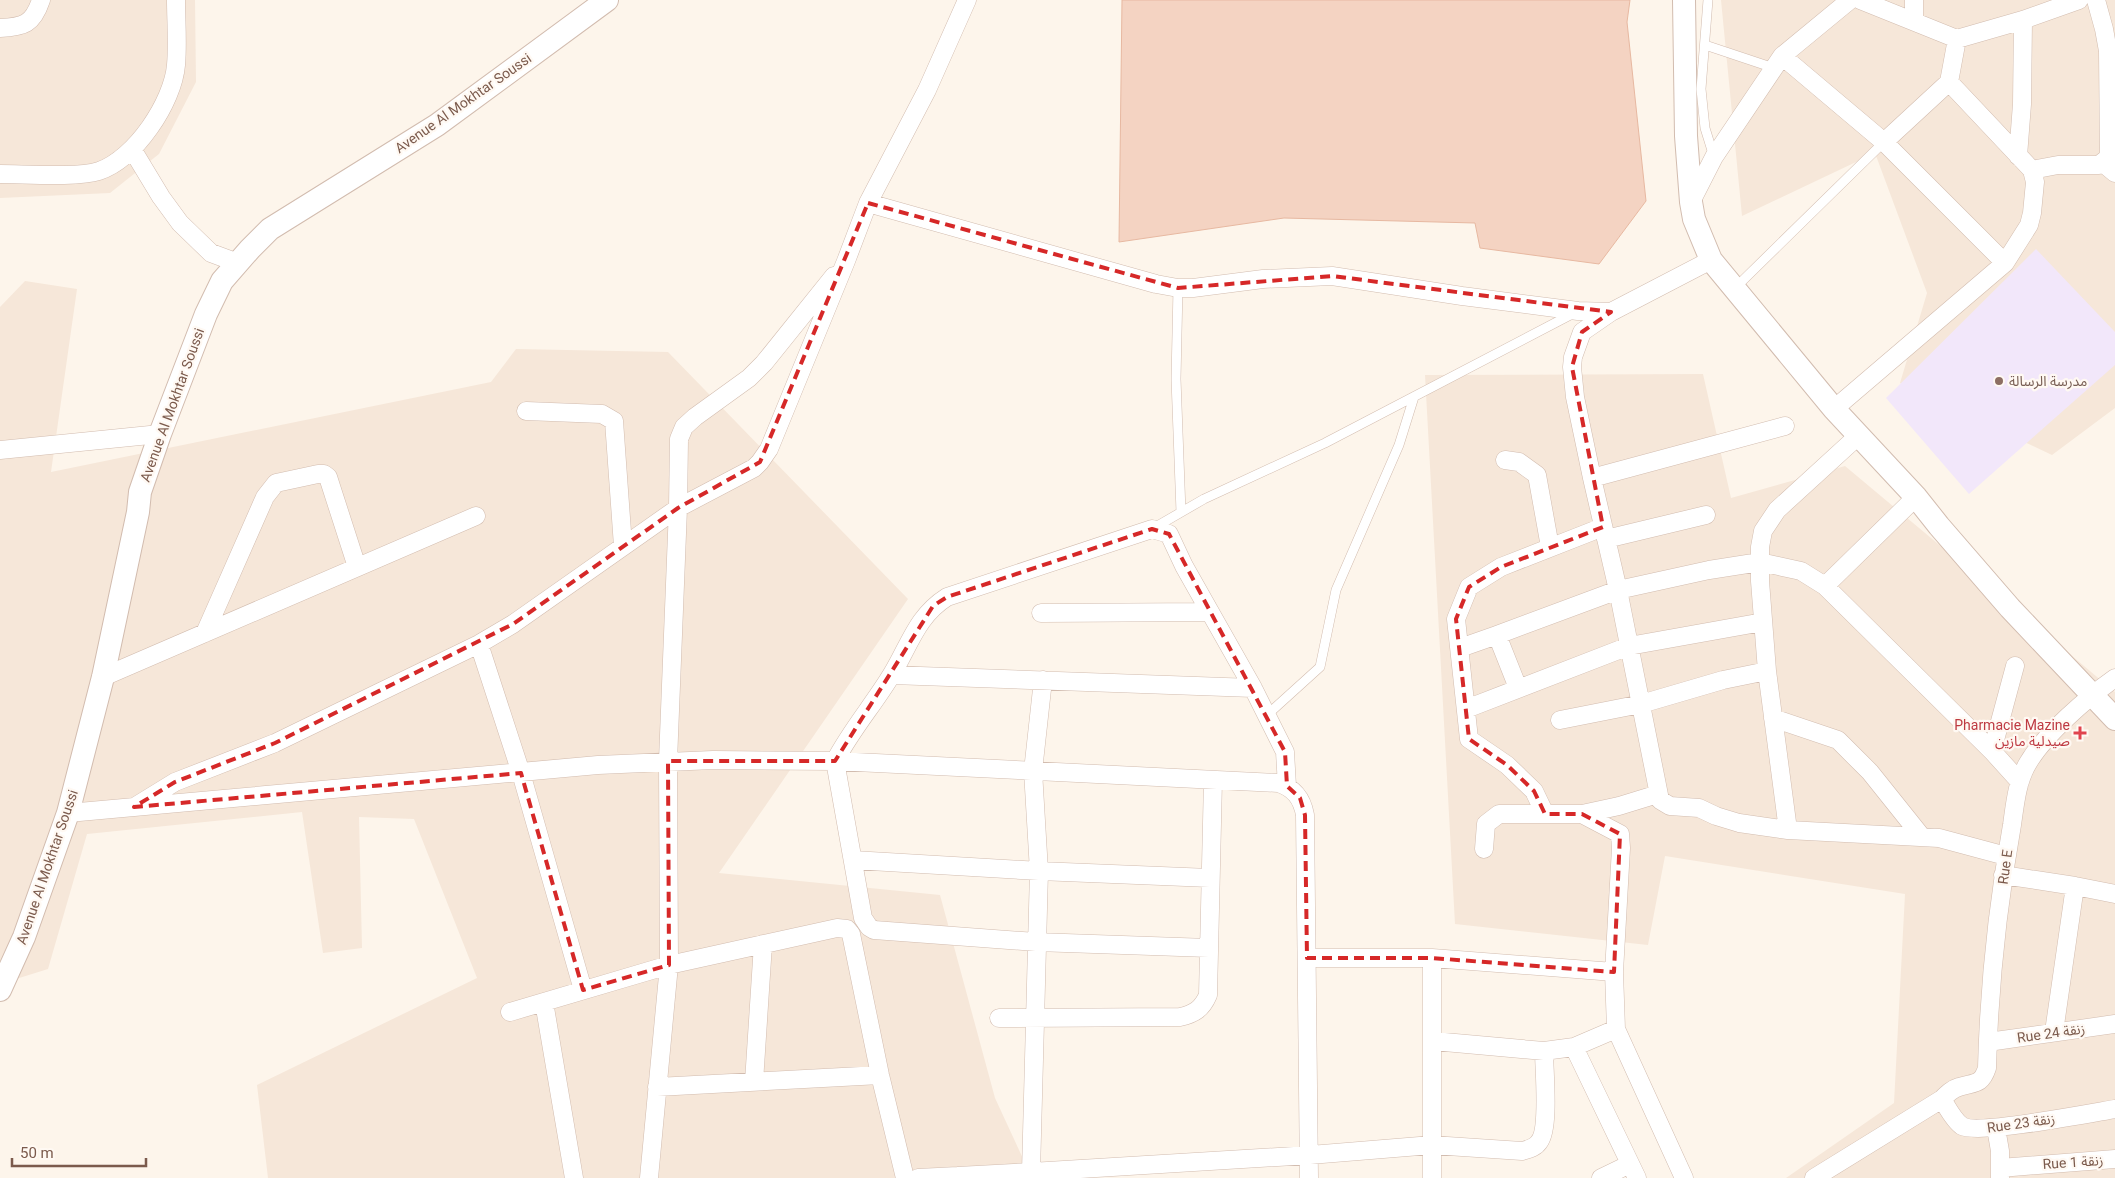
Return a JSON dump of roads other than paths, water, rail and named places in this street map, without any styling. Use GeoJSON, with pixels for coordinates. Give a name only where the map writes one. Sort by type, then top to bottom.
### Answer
{"type":"FeatureCollection","features":[{"type":"Feature","properties":{"kind":"street"},"geometry":{"type":"LineString","coordinates":[[0,28],[17,28],[27,23],[33,18],[41,0]]}},
{"type":"Feature","properties":{"kind":"street"},"geometry":{"type":"LineString","coordinates":[[0,174],[74,174],[98,171],[112,164],[132,149],[153,124],[172,82],[176,66],[176,0]]}},
{"type":"Feature","properties":{"kind":"street","name":"Avenue Al Mokhtar Soussi"},"geometry":{"type":"LineString","coordinates":[[0,990],[24,937],[68,813],[103,677],[131,547],[140,492],[206,314],[222,281],[270,229],[437,125],[607,0]]}},
{"type":"Feature","properties":{"kind":"street"},"geometry":{"type":"LineString","coordinates":[[134,807],[175,782],[275,742],[479,644],[513,624],[678,508],[745,474],[760,462],[769,448],[868,203],[927,90],[967,0]]}},
{"type":"Feature","properties":{"kind":"street"},"geometry":{"type":"LineString","coordinates":[[1684,0],[1686,136],[1691,202],[1694,220],[1711,260],[1834,409],[1916,497],[2010,608],[2115,719]]}},
{"type":"Feature","properties":{"kind":"street"},"geometry":{"type":"LineString","coordinates":[[1691,202],[1714,157],[1778,62],[1850,0]]}},
{"type":"Feature","properties":{"kind":"street"},"geometry":{"type":"LineString","coordinates":[[1860,0],[1957,38],[2023,20],[2079,0]]}},
{"type":"Feature","properties":{"kind":"street"},"geometry":{"type":"LineString","coordinates":[[1914,0],[1914,20]]}},
{"type":"Feature","properties":{"kind":"street"},"geometry":{"type":"LineString","coordinates":[[2032,170],[2058,166],[2099,165],[2109,168],[2109,75],[2104,29],[2096,0]]}},
{"type":"Feature","properties":{"kind":"street"},"geometry":{"type":"LineString","coordinates":[[2018,156],[2022,104],[2023,20]]}},
{"type":"Feature","properties":{"kind":"street"},"geometry":{"type":"LineString","coordinates":[[1884,142],[1949,82],[1957,38]]}},
{"type":"Feature","properties":{"kind":"street"},"geometry":{"type":"LineString","coordinates":[[1778,62],[1884,142],[2005,262]]}},
{"type":"Feature","properties":{"kind":"street"},"geometry":{"type":"LineString","coordinates":[[1834,409],[2005,262],[2028,225],[2032,213],[2035,182],[2032,170],[1949,82]]}},
{"type":"Feature","properties":{"kind":"street"},"geometry":{"type":"LineString","coordinates":[[132,149],[161,197],[180,223],[211,253],[238,262]]}},
{"type":"Feature","properties":{"kind":"street"},"geometry":{"type":"LineString","coordinates":[[868,203],[1156,284],[1178,288],[1263,279],[1332,276],[1411,289],[1578,311],[1611,312]]}},
{"type":"Feature","properties":{"kind":"street"},"geometry":{"type":"LineString","coordinates":[[1711,260],[1611,312],[1582,332],[1573,356],[1572,367],[1575,397],[1618,590],[1660,800],[1670,806],[1699,808],[1726,819],[1788,830],[1939,838],[2006,856]]}},
{"type":"Feature","properties":{"kind":"street"},"geometry":{"type":"LineString","coordinates":[[649,1178],[668,965],[668,761],[679,439],[684,427],[749,378],[764,363],[846,261]]}},
{"type":"Feature","properties":{"kind":"street"},"geometry":{"type":"LineString","coordinates":[[526,411],[602,414],[614,421],[623,546]]}},
{"type":"Feature","properties":{"kind":"street"},"geometry":{"type":"LineString","coordinates":[[1592,478],[1785,426]]}},
{"type":"Feature","properties":{"kind":"street"},"geometry":{"type":"LineString","coordinates":[[0,450],[160,434]]}},
{"type":"Feature","properties":{"kind":"street"},"geometry":{"type":"LineString","coordinates":[[1788,830],[1767,671],[1763,622],[1760,562],[1764,531],[1769,519],[1777,510],[1858,436]]}},
{"type":"Feature","properties":{"kind":"street"},"geometry":{"type":"LineString","coordinates":[[1505,460],[1519,462],[1537,475],[1550,547]]}},
{"type":"Feature","properties":{"kind":"street"},"geometry":{"type":"LineString","coordinates":[[205,633],[265,497],[276,483],[318,474],[324,474],[328,477],[357,567]]}},
{"type":"Feature","properties":{"kind":"street"},"geometry":{"type":"LineString","coordinates":[[1825,586],[1916,497]]}},
{"type":"Feature","properties":{"kind":"street"},"geometry":{"type":"LineString","coordinates":[[1545,814],[1534,792],[1507,765],[1469,739],[1456,618],[1469,587],[1501,567],[1550,547],[1604,533],[1706,515]]}},
{"type":"Feature","properties":{"kind":"street"},"geometry":{"type":"LineString","coordinates":[[103,677],[476,516]]}},
{"type":"Feature","properties":{"kind":"street"},"geometry":{"type":"LineString","coordinates":[[1209,948],[1036,942],[874,930],[869,927],[863,918],[835,761],[845,743],[892,675],[922,618],[933,606],[948,597],[1152,529],[1169,534],[1184,566],[1253,688],[1285,752],[1287,786]]}},
{"type":"Feature","properties":{"kind":"street"},"geometry":{"type":"LineString","coordinates":[[1460,648],[1618,590],[1709,570],[1760,562],[1801,571],[1825,586],[1992,751],[2020,782]]}},
{"type":"Feature","properties":{"kind":"street"},"geometry":{"type":"LineString","coordinates":[[1041,613],[1210,612]]}},
{"type":"Feature","properties":{"kind":"street"},"geometry":{"type":"LineString","coordinates":[[1466,709],[1629,646],[1763,622]]}},
{"type":"Feature","properties":{"kind":"street"},"geometry":{"type":"LineString","coordinates":[[1497,635],[1518,688]]}},
{"type":"Feature","properties":{"kind":"street"},"geometry":{"type":"LineString","coordinates":[[479,644],[521,773],[583,990]]}},
{"type":"Feature","properties":{"kind":"street"},"geometry":{"type":"LineString","coordinates":[[1992,751],[2015,666]]}},
{"type":"Feature","properties":{"kind":"street"},"geometry":{"type":"LineString","coordinates":[[1560,720],[1641,704],[1723,680],[1767,671]]}},
{"type":"Feature","properties":{"kind":"street"},"geometry":{"type":"LineString","coordinates":[[892,675],[1253,688]]}},
{"type":"Feature","properties":{"kind":"street","name":"Rue E"},"geometry":{"type":"LineString","coordinates":[[1942,1098],[1953,1089],[1978,1082],[1982,1079],[1987,1068],[2003,875],[2020,782],[2027,764],[2037,749],[2092,695],[2115,678]]}},
{"type":"Feature","properties":{"kind":"street"},"geometry":{"type":"LineString","coordinates":[[1025,1174],[1034,1018],[1039,871],[1033,771],[1043,680]]}},
{"type":"Feature","properties":{"kind":"street"},"geometry":{"type":"LineString","coordinates":[[1773,718],[1838,740],[1870,772],[1922,837]]}},
{"type":"Feature","properties":{"kind":"street"},"geometry":{"type":"LineString","coordinates":[[68,813],[668,761],[835,761],[1213,780],[1287,786],[1300,798],[1305,815],[1310,1178]]}},
{"type":"Feature","properties":{"kind":"street"},"geometry":{"type":"LineString","coordinates":[[999,1018],[1180,1017],[1196,1012],[1205,1002],[1208,995],[1213,780]]}},
{"type":"Feature","properties":{"kind":"street"},"geometry":{"type":"LineString","coordinates":[[1484,849],[1486,824],[1499,814],[1582,814],[1619,806],[1658,794]]}},
{"type":"Feature","properties":{"kind":"street"},"geometry":{"type":"LineString","coordinates":[[1582,814],[1620,834],[1621,848],[1614,972],[1616,1029],[1684,1178]]}},
{"type":"Feature","properties":{"kind":"street"},"geometry":{"type":"LineString","coordinates":[[852,860],[1039,871],[1210,878]]}},
{"type":"Feature","properties":{"kind":"street"},"geometry":{"type":"LineString","coordinates":[[2003,875],[2115,894]]}},
{"type":"Feature","properties":{"kind":"street"},"geometry":{"type":"LineString","coordinates":[[2054,1032],[2075,886]]}},
{"type":"Feature","properties":{"kind":"street"},"geometry":{"type":"LineString","coordinates":[[510,1012],[668,965],[837,928],[847,929],[852,934],[880,1075],[905,1178]]}},
{"type":"Feature","properties":{"kind":"street"},"geometry":{"type":"LineString","coordinates":[[754,1082],[763,944]]}},
{"type":"Feature","properties":{"kind":"street"},"geometry":{"type":"LineString","coordinates":[[1307,958],[1432,958],[1614,972]]}},
{"type":"Feature","properties":{"kind":"street"},"geometry":{"type":"LineString","coordinates":[[1432,958],[1432,1178]]}},
{"type":"Feature","properties":{"kind":"street"},"geometry":{"type":"LineString","coordinates":[[544,1002],[574,1178]]}},
{"type":"Feature","properties":{"kind":"street","name":"Rue 24 زنقة"},"geometry":{"type":"LineString","coordinates":[[1988,1042],[2115,1024]]}},
{"type":"Feature","properties":{"kind":"street"},"geometry":{"type":"LineString","coordinates":[[1433,1041],[1544,1051],[1574,1047],[1616,1029]]}},
{"type":"Feature","properties":{"kind":"street"},"geometry":{"type":"LineString","coordinates":[[1574,1047],[1634,1171],[1601,1178]]}},
{"type":"Feature","properties":{"kind":"street"},"geometry":{"type":"LineString","coordinates":[[918,1178],[1025,1174],[1310,1156],[1432,1145],[1522,1151],[1532,1148],[1539,1143],[1545,1127],[1544,1051]]}},
{"type":"Feature","properties":{"kind":"street"},"geometry":{"type":"LineString","coordinates":[[657,1087],[880,1075]]}},
{"type":"Feature","properties":{"kind":"street"},"geometry":{"type":"LineString","coordinates":[[1814,1178],[1832,1172],[1942,1098]]}},
{"type":"Feature","properties":{"kind":"street","name":"Rue 23 زنقة"},"geometry":{"type":"LineString","coordinates":[[1942,1098],[1961,1126],[1971,1129],[1996,1128],[2115,1109]]}},
{"type":"Feature","properties":{"kind":"street"},"geometry":{"type":"LineString","coordinates":[[1996,1128],[2000,1173]]}},
{"type":"Feature","properties":{"kind":"street","name":"Rue 1 زنقة"},"geometry":{"type":"LineString","coordinates":[[2000,1173],[2115,1159]]}},
{"type":"Feature","properties":{"kind":"lane"},"geometry":{"type":"LineString","coordinates":[[1708,0],[1701,89],[1705,128],[1714,157]]}},
{"type":"Feature","properties":{"kind":"lane"},"geometry":{"type":"LineString","coordinates":[[1704,45],[1778,62]]}},
{"type":"Feature","properties":{"kind":"lane"},"geometry":{"type":"LineString","coordinates":[[1735,288],[1884,142]]}},
{"type":"Feature","properties":{"kind":"lane"},"geometry":{"type":"LineString","coordinates":[[1178,288],[1176,378],[1181,512]]}},
{"type":"Feature","properties":{"kind":"lane"},"geometry":{"type":"LineString","coordinates":[[1152,529],[1204,499],[1325,443],[1578,311]]}},
{"type":"Feature","properties":{"kind":"lane"},"geometry":{"type":"LineString","coordinates":[[1267,715],[1320,667],[1336,590],[1399,445],[1414,397]]}},
{"type":"Feature","properties":{"kind":"place","name":"مدرسة الرسالة"},"geometry":{"type":"Point","coordinates":[1999,381]}},
{"type":"Feature","properties":{"kind":"place","name":"Pharmacie Mazine صيدلية مازين"},"geometry":{"type":"Point","coordinates":[2080,733]}}]}
